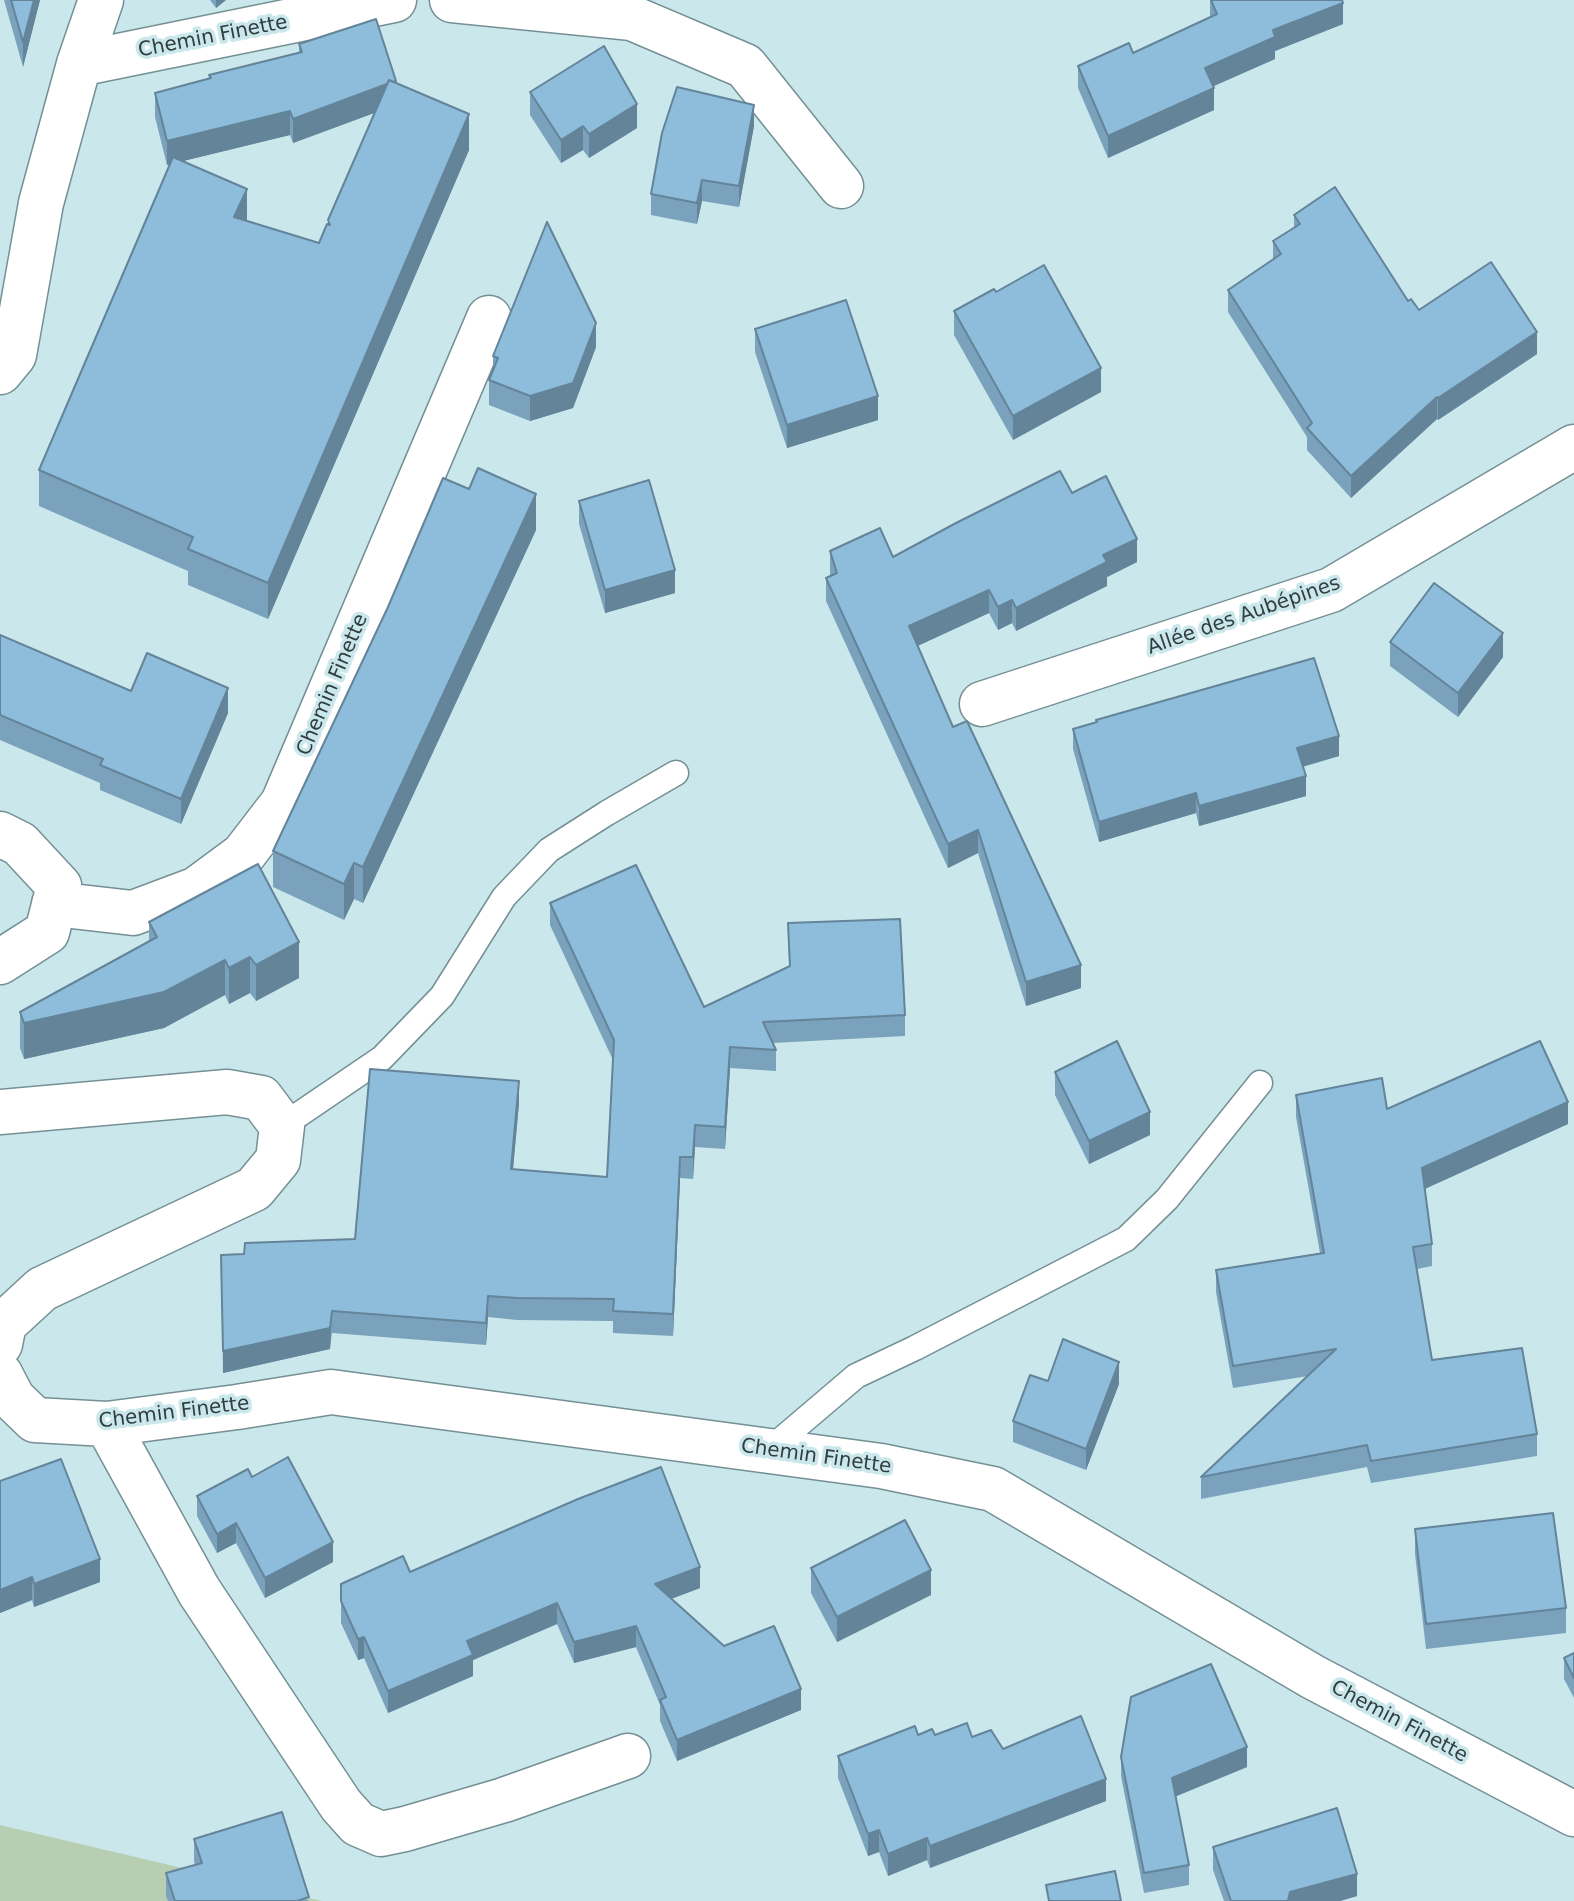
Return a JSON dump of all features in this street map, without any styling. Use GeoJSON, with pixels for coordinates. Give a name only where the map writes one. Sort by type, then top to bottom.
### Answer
{"type":"FeatureCollection","features":[{"type":"Feature","properties":{"kind":"street"},"geometry":{"type":"LineString","coordinates":[[0,372],[14,355],[41,203],[79,64],[101,0]]}},
{"type":"Feature","properties":{"kind":"street","name":"Chemin Finette"},"geometry":{"type":"LineString","coordinates":[[79,64],[394,0]]}},
{"type":"Feature","properties":{"kind":"street"},"geometry":{"type":"LineString","coordinates":[[452,0],[632,18],[745,66],[841,186]]}},
{"type":"Feature","properties":{"kind":"street","name":"Chemin Finette"},"geometry":{"type":"LineString","coordinates":[[54,904],[133,913],[197,889],[243,855],[283,803],[489,318]]}},
{"type":"Feature","properties":{"kind":"street","name":"Allée des Aubépines"},"geometry":{"type":"LineString","coordinates":[[982,704],[1331,590],[1574,447]]}},
{"type":"Feature","properties":{"kind":"street"},"geometry":{"type":"LineString","coordinates":[[0,834],[20,844],[59,886],[47,932],[0,962]]}},
{"type":"Feature","properties":{"kind":"street"},"geometry":{"type":"LineString","coordinates":[[0,1112],[227,1092],[261,1098],[282,1126],[278,1160],[254,1189],[42,1289],[4,1324],[0,1344]]}},
{"type":"Feature","properties":{"kind":"street","name":"Chemin Finette"},"geometry":{"type":"LineString","coordinates":[[0,1374],[13,1399],[35,1420],[107,1424],[331,1392],[881,1466],[993,1489],[1313,1677],[1574,1814]]}},
{"type":"Feature","properties":{"kind":"street"},"geometry":{"type":"LineString","coordinates":[[107,1424],[199,1591],[341,1805],[358,1824],[381,1834],[405,1829],[504,1800],[628,1756]]}},
{"type":"Feature","properties":{"kind":"lane"},"geometry":{"type":"LineString","coordinates":[[282,1126],[382,1058],[442,996],[504,897],[549,850],[676,773]]}},
{"type":"Feature","properties":{"kind":"lane"},"geometry":{"type":"LineString","coordinates":[[769,1450],[856,1376],[1126,1239],[1167,1199],[1260,1083]]}},
{"type":"Feature","properties":{"kind":"green space"},"geometry":{"type":"Polygon","coordinates":[[[0,1825],[322,1901],[0,1901],[0,1825]]]}},
{"type":"Feature","properties":{"kind":"building"},"geometry":{"type":"Polygon","coordinates":[[[11,0],[34,0],[23,42],[11,0]]]}},
{"type":"Feature","properties":{"kind":"building"},"geometry":{"type":"Polygon","coordinates":[[[1211,0],[1342,0],[1343,3],[1273,30],[1275,37],[1205,68],[1214,88],[1108,136],[1078,66],[1129,43],[1133,53],[1217,14],[1211,0]]]}},
{"type":"Feature","properties":{"kind":"building"},"geometry":{"type":"Polygon","coordinates":[[[376,19],[396,81],[389,80],[387,84],[293,119],[290,111],[167,141],[155,93],[211,78],[209,75],[302,52],[299,44],[376,19]]]}},
{"type":"Feature","properties":{"kind":"building"},"geometry":{"type":"Polygon","coordinates":[[[604,46],[637,104],[589,134],[583,126],[561,140],[530,92],[604,46]]]}},
{"type":"Feature","properties":{"kind":"building"},"geometry":{"type":"Polygon","coordinates":[[[389,80],[469,114],[268,583],[188,549],[193,537],[39,470],[173,157],[247,189],[234,217],[319,243],[327,224],[330,225],[328,220],[389,80]]]}},
{"type":"Feature","properties":{"kind":"building"},"geometry":{"type":"Polygon","coordinates":[[[677,87],[754,105],[739,186],[702,180],[697,203],[651,194],[662,133],[677,87]]]}},
{"type":"Feature","properties":{"kind":"building"},"geometry":{"type":"Polygon","coordinates":[[[1335,187],[1408,301],[1411,299],[1419,310],[1491,262],[1537,332],[1437,397],[1351,476],[1307,428],[1312,423],[1228,290],[1281,254],[1273,241],[1300,224],[1294,215],[1335,187]]]}},
{"type":"Feature","properties":{"kind":"building"},"geometry":{"type":"Polygon","coordinates":[[[547,222],[596,323],[573,383],[530,396],[489,380],[498,358],[493,356],[547,222]]]}},
{"type":"Feature","properties":{"kind":"building"},"geometry":{"type":"Polygon","coordinates":[[[1044,265],[1101,368],[1013,416],[954,311],[1044,265]]]}},
{"type":"Feature","properties":{"kind":"building"},"geometry":{"type":"Polygon","coordinates":[[[846,300],[878,396],[787,425],[755,329],[846,300]]]}},
{"type":"Feature","properties":{"kind":"building"},"geometry":{"type":"Polygon","coordinates":[[[478,468],[536,494],[363,867],[354,863],[344,884],[273,851],[388,607],[443,478],[469,489],[478,468]]]}},
{"type":"Feature","properties":{"kind":"building"},"geometry":{"type":"Polygon","coordinates":[[[1060,471],[1072,493],[1106,476],[1137,539],[1103,555],[1107,562],[1016,608],[1012,600],[998,607],[989,590],[909,626],[953,727],[967,721],[1081,965],[1026,982],[978,830],[948,844],[826,578],[837,573],[830,551],[880,528],[893,557],[1060,471]]]}},
{"type":"Feature","properties":{"kind":"building"},"geometry":{"type":"Polygon","coordinates":[[[649,480],[675,570],[605,590],[579,501],[649,480]]]}},
{"type":"Feature","properties":{"kind":"building"},"geometry":{"type":"Polygon","coordinates":[[[1434,583],[1503,633],[1458,693],[1390,642],[1434,583]]]}},
{"type":"Feature","properties":{"kind":"building"},"geometry":{"type":"Polygon","coordinates":[[[0,635],[131,691],[147,653],[228,688],[181,799],[100,765],[103,759],[0,715],[0,635]]]}},
{"type":"Feature","properties":{"kind":"building"},"geometry":{"type":"Polygon","coordinates":[[[1314,658],[1339,736],[1297,748],[1306,776],[1199,806],[1196,793],[1099,822],[1073,729],[1314,658]]]}},
{"type":"Feature","properties":{"kind":"building"},"geometry":{"type":"Polygon","coordinates":[[[258,864],[299,942],[256,965],[250,957],[229,968],[225,960],[164,992],[24,1023],[20,1012],[157,937],[149,922],[258,864]]]}},
{"type":"Feature","properties":{"kind":"building"},"geometry":{"type":"Polygon","coordinates":[[[636,865],[704,1007],[790,966],[788,923],[900,919],[905,1015],[763,1022],[776,1050],[730,1047],[725,1127],[695,1125],[693,1157],[680,1157],[673,1314],[613,1311],[614,1299],[488,1296],[486,1323],[332,1311],[330,1328],[223,1351],[221,1255],[244,1254],[245,1243],[355,1239],[370,1069],[519,1081],[511,1169],[607,1177],[614,1040],[550,903],[636,865]]]}},
{"type":"Feature","properties":{"kind":"building"},"geometry":{"type":"Polygon","coordinates":[[[1117,1041],[1150,1112],[1089,1141],[1055,1072],[1117,1041]]]}},
{"type":"Feature","properties":{"kind":"building"},"geometry":{"type":"Polygon","coordinates":[[[1540,1041],[1568,1102],[1422,1168],[1432,1244],[1413,1247],[1432,1360],[1522,1348],[1537,1434],[1371,1461],[1367,1445],[1201,1477],[1336,1349],[1233,1366],[1216,1270],[1324,1253],[1296,1095],[1382,1078],[1387,1109],[1540,1041]]]}},
{"type":"Feature","properties":{"kind":"building"},"geometry":{"type":"Polygon","coordinates":[[[1063,1339],[1119,1362],[1086,1449],[1013,1421],[1030,1375],[1048,1381],[1063,1339]]]}},
{"type":"Feature","properties":{"kind":"building"},"geometry":{"type":"Polygon","coordinates":[[[288,1457],[333,1542],[265,1578],[236,1523],[217,1534],[197,1496],[248,1469],[252,1477],[288,1457]]]}},
{"type":"Feature","properties":{"kind":"building"},"geometry":{"type":"Polygon","coordinates":[[[61,1459],[100,1559],[34,1584],[32,1577],[0,1590],[0,1481],[61,1459]]]}},
{"type":"Feature","properties":{"kind":"building"},"geometry":{"type":"Polygon","coordinates":[[[661,1467],[700,1567],[655,1584],[724,1646],[774,1626],[801,1689],[677,1740],[660,1700],[666,1697],[636,1626],[574,1642],[557,1603],[467,1641],[473,1655],[388,1691],[364,1637],[358,1639],[341,1601],[341,1584],[403,1556],[410,1572],[578,1499],[661,1467]]]}},
{"type":"Feature","properties":{"kind":"building"},"geometry":{"type":"Polygon","coordinates":[[[1553,1513],[1566,1608],[1426,1624],[1415,1529],[1553,1513]]]}},
{"type":"Feature","properties":{"kind":"building"},"geometry":{"type":"Polygon","coordinates":[[[905,1520],[931,1570],[837,1617],[811,1568],[905,1520]]]}},
{"type":"Feature","properties":{"kind":"building"},"geometry":{"type":"Polygon","coordinates":[[[1574,1653],[1574,1678],[1564,1658],[1574,1653]]]}},
{"type":"Feature","properties":{"kind":"building"},"geometry":{"type":"Polygon","coordinates":[[[1211,1664],[1247,1747],[1172,1778],[1189,1865],[1144,1873],[1121,1757],[1131,1697],[1211,1664]]]}},
{"type":"Feature","properties":{"kind":"building"},"geometry":{"type":"Polygon","coordinates":[[[1081,1716],[1106,1779],[930,1846],[927,1838],[888,1854],[879,1830],[868,1834],[838,1756],[915,1726],[918,1735],[932,1729],[935,1735],[967,1723],[972,1737],[991,1730],[1003,1749],[1081,1716]]]}},
{"type":"Feature","properties":{"kind":"building"},"geometry":{"type":"Polygon","coordinates":[[[1337,1808],[1357,1874],[1290,1892],[1288,1901],[1231,1901],[1213,1847],[1337,1808]]]}},
{"type":"Feature","properties":{"kind":"building"},"geometry":{"type":"Polygon","coordinates":[[[282,1812],[309,1897],[297,1901],[175,1901],[166,1873],[202,1863],[194,1839],[282,1812]]]}},
{"type":"Feature","properties":{"kind":"building"},"geometry":{"type":"Polygon","coordinates":[[[1115,1871],[1121,1901],[1049,1901],[1046,1885],[1115,1871]]]}}]}
